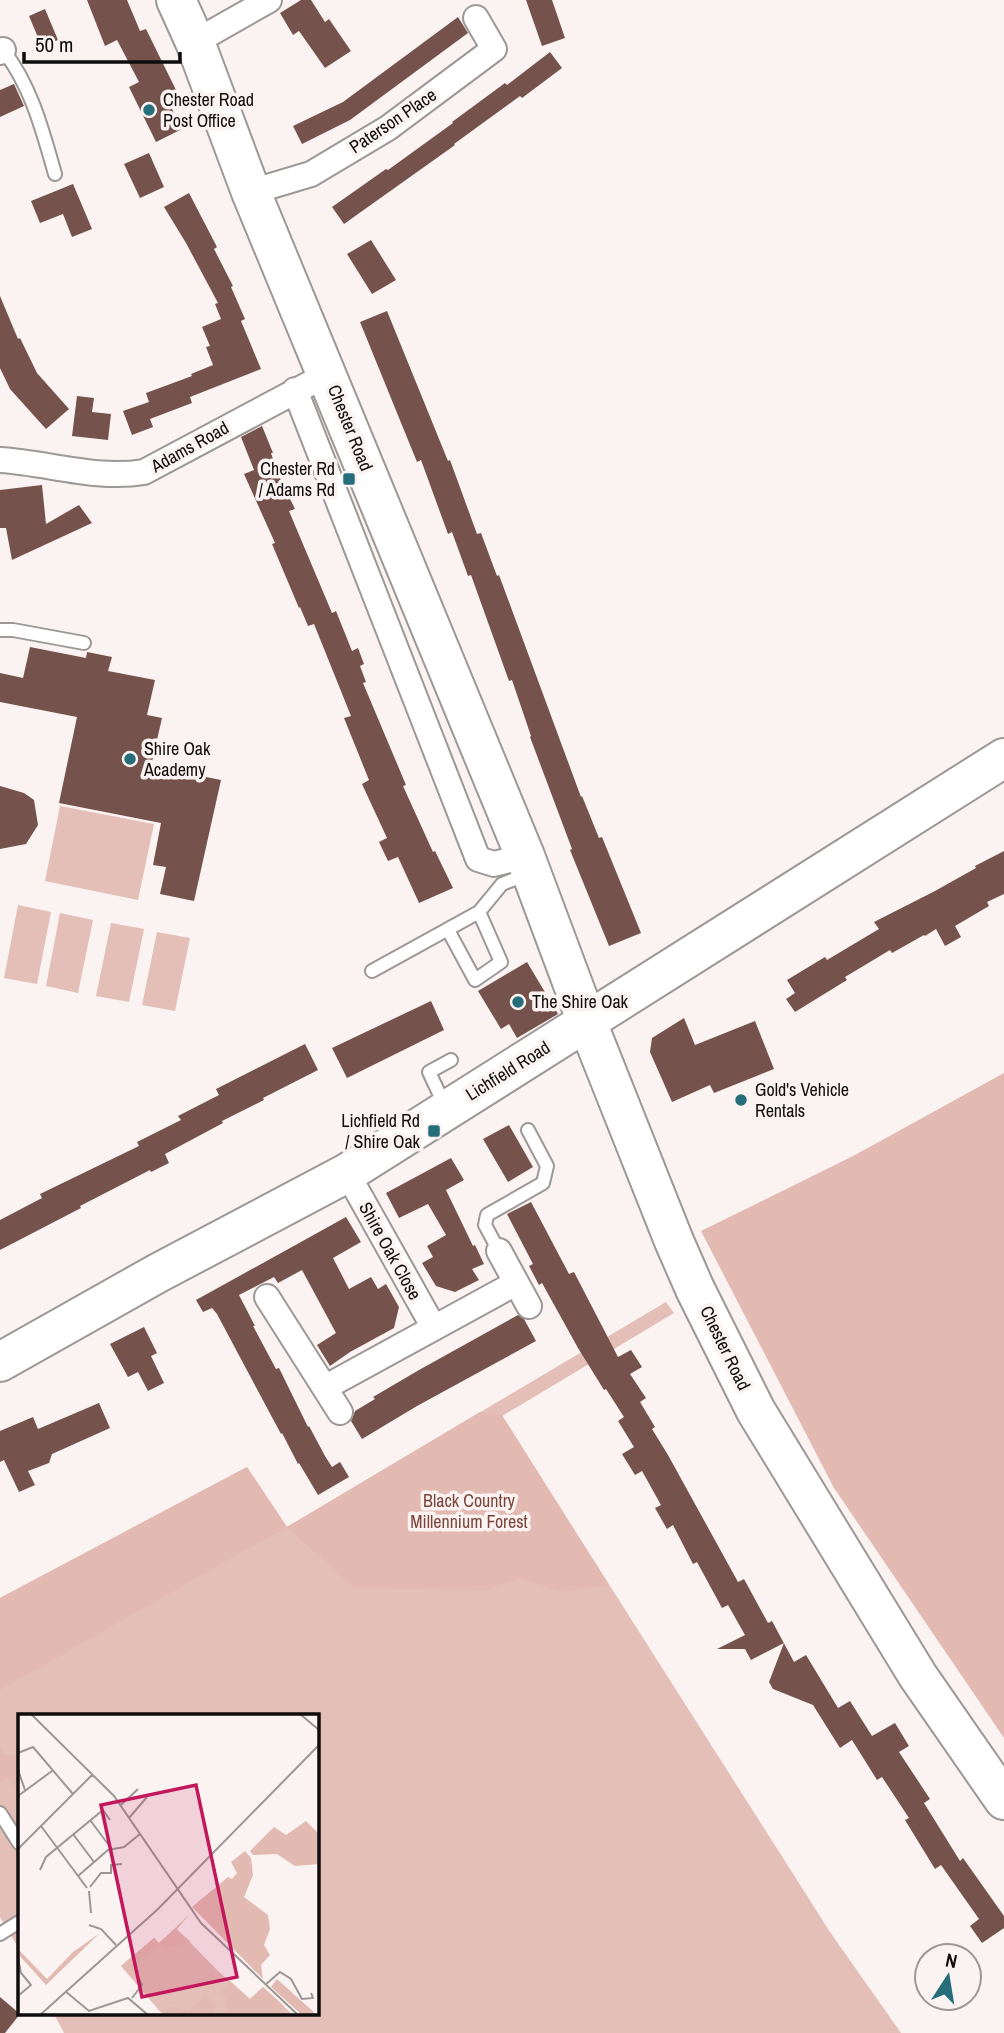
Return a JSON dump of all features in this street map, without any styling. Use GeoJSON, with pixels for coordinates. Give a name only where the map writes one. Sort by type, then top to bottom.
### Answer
{"type":"FeatureCollection","features":[{"type":"Feature","properties":{"kind":"highway","name":"Chester Road"},"geometry":{"type":"LineString","coordinates":[[176,0],[195,42],[251,192],[312,383],[529,864],[587,1022],[695,1289],[756,1411],[918,1676],[1004,1800]]}},
{"type":"Feature","properties":{"kind":"highway","name":"Lichfield Road"},"geometry":{"type":"LineString","coordinates":[[0,1362],[159,1273],[347,1173],[1004,758]]}},
{"type":"Feature","properties":{"kind":"street"},"geometry":{"type":"LineString","coordinates":[[195,42],[270,0]]}},
{"type":"Feature","properties":{"kind":"street","name":"Paterson Place"},"geometry":{"type":"LineString","coordinates":[[251,192],[311,174],[322,168],[388,128],[494,49],[476,18]]}},
{"type":"Feature","properties":{"kind":"street","name":"Adams Road"},"geometry":{"type":"LineString","coordinates":[[0,460],[107,474],[144,472],[312,383]]}},
{"type":"Feature","properties":{"kind":"street","name":"Shire Oak Close"},"geometry":{"type":"LineString","coordinates":[[347,1173],[434,1328]]}},
{"type":"Feature","properties":{"kind":"street"},"geometry":{"type":"LineString","coordinates":[[499,1251],[529,1306]]}},
{"type":"Feature","properties":{"kind":"street"},"geometry":{"type":"LineString","coordinates":[[326,1387],[516,1283]]}},
{"type":"Feature","properties":{"kind":"street"},"geometry":{"type":"LineString","coordinates":[[267,1297],[340,1412]]}},
{"type":"Feature","properties":{"kind":"lane"},"geometry":{"type":"LineString","coordinates":[[2,51],[15,65],[42,127],[55,174]]}},
{"type":"Feature","properties":{"kind":"lane"},"geometry":{"type":"LineString","coordinates":[[0,630],[85,643]]}},
{"type":"Feature","properties":{"kind":"lane"},"geometry":{"type":"LineString","coordinates":[[372,971],[479,912],[502,884],[529,864]]}},
{"type":"Feature","properties":{"kind":"lane"},"geometry":{"type":"LineString","coordinates":[[449,930],[475,979],[501,962],[479,912]]}},
{"type":"Feature","properties":{"kind":"lane"},"geometry":{"type":"LineString","coordinates":[[447,1110],[429,1072],[451,1060]]}},
{"type":"Feature","properties":{"kind":"lane"},"geometry":{"type":"LineString","coordinates":[[499,1251],[485,1225],[487,1215],[543,1183],[547,1166],[528,1130]]}},
{"type":"Feature","properties":{"kind":"lane"},"geometry":{"type":"LineString","coordinates":[[0,1813],[18,1841]]}},
{"type":"Feature","properties":{"kind":"lane"},"geometry":{"type":"LineString","coordinates":[[0,1934],[18,1923]]}},
{"type":"Feature","properties":{"kind":"green space"},"geometry":{"type":"Polygon","coordinates":[[[60,806],[154,824],[138,900],[45,881],[60,806]]]}},
{"type":"Feature","properties":{"kind":"green space"},"geometry":{"type":"Polygon","coordinates":[[[18,905],[51,912],[37,984],[4,978],[18,905]]]}},
{"type":"Feature","properties":{"kind":"green space"},"geometry":{"type":"Polygon","coordinates":[[[60,913],[93,920],[78,993],[46,986],[60,913]]]}},
{"type":"Feature","properties":{"kind":"green space"},"geometry":{"type":"Polygon","coordinates":[[[111,923],[144,929],[129,1002],[96,996],[111,923]]]}},
{"type":"Feature","properties":{"kind":"green space"},"geometry":{"type":"Polygon","coordinates":[[[157,932],[190,938],[175,1011],[142,1005],[157,932]]]}},
{"type":"Feature","properties":{"kind":"green space"},"geometry":{"type":"Polygon","coordinates":[[[1004,1073],[1004,1738],[834,1488],[701,1231],[855,1155],[1004,1073]]]}},
{"type":"Feature","properties":{"kind":"green space"},"geometry":{"type":"Polygon","coordinates":[[[666,1302],[674,1313],[502,1416],[830,1932],[901,2033],[64,2033],[55,2016],[318,2016],[318,1714],[18,1714],[18,1947],[0,1917],[0,1598],[247,1467],[287,1527],[666,1302]]]}},
{"type":"Feature","properties":{"kind":"green space","name":"Black Country Millennium Forest"},"geometry":{"type":"Polygon","coordinates":[[[480,1412],[502,1415],[609,1585],[560,1592],[522,1578],[487,1590],[354,1588],[287,1527],[480,1412]]]}},
{"type":"Feature","properties":{"kind":"green space"},"geometry":{"type":"Polygon","coordinates":[[[247,1467],[287,1527],[0,1690],[0,1598],[247,1467]]]}},
{"type":"Feature","properties":{"kind":"green space"},"geometry":{"type":"Polygon","coordinates":[[[0,1743],[3,1753],[18,1757],[18,1790],[9,1777],[0,1783],[0,1743]]]}},
{"type":"Feature","properties":{"kind":"building"},"geometry":{"type":"Polygon","coordinates":[[[87,0],[127,0],[140,31],[146,29],[176,90],[165,95],[182,129],[156,142],[129,87],[139,82],[117,40],[105,46],[87,0]]]}},
{"type":"Feature","properties":{"kind":"building"},"geometry":{"type":"Polygon","coordinates":[[[301,0],[311,0],[325,22],[329,19],[351,51],[325,68],[299,31],[293,35],[280,13],[301,0]]]}},
{"type":"Feature","properties":{"kind":"building"},"geometry":{"type":"Polygon","coordinates":[[[526,0],[552,0],[565,38],[542,46],[526,0]]]}},
{"type":"Feature","properties":{"kind":"building"},"geometry":{"type":"Polygon","coordinates":[[[45,9],[58,40],[42,47],[29,16],[45,9]]]}},
{"type":"Feature","properties":{"kind":"building"},"geometry":{"type":"Polygon","coordinates":[[[458,17],[468,33],[350,120],[302,144],[293,126],[343,102],[458,17]]]}},
{"type":"Feature","properties":{"kind":"building"},"geometry":{"type":"Polygon","coordinates":[[[550,52],[562,68],[344,224],[332,207],[388,170],[550,52]]]}},
{"type":"Feature","properties":{"kind":"building"},"geometry":{"type":"Polygon","coordinates":[[[14,84],[24,106],[0,117],[0,90],[14,84]]]}},
{"type":"Feature","properties":{"kind":"building"},"geometry":{"type":"Polygon","coordinates":[[[149,153],[164,187],[140,198],[124,164],[149,153]]]}},
{"type":"Feature","properties":{"kind":"building"},"geometry":{"type":"Polygon","coordinates":[[[73,184],[92,229],[72,237],[63,214],[40,223],[31,201],[73,184]]]}},
{"type":"Feature","properties":{"kind":"building"},"geometry":{"type":"Polygon","coordinates":[[[189,193],[217,247],[214,249],[233,286],[231,287],[245,319],[241,321],[261,369],[190,397],[192,403],[150,419],[153,427],[132,435],[123,411],[149,402],[146,393],[213,365],[206,347],[210,346],[202,327],[221,319],[215,304],[218,303],[164,207],[189,193]]]}},
{"type":"Feature","properties":{"kind":"building"},"geometry":{"type":"Polygon","coordinates":[[[371,240],[396,280],[372,294],[347,254],[371,240]]]}},
{"type":"Feature","properties":{"kind":"building"},"geometry":{"type":"Polygon","coordinates":[[[0,296],[18,339],[20,338],[37,373],[69,409],[46,429],[10,389],[0,368],[0,296]]]}},
{"type":"Feature","properties":{"kind":"building"},"geometry":{"type":"Polygon","coordinates":[[[387,311],[448,461],[450,460],[477,534],[481,533],[497,576],[499,575],[581,797],[599,838],[602,837],[641,933],[609,946],[570,850],[572,849],[530,737],[512,680],[509,681],[471,575],[468,576],[452,532],[448,534],[421,460],[417,462],[360,322],[387,311]]]}},
{"type":"Feature","properties":{"kind":"building"},"geometry":{"type":"Polygon","coordinates":[[[77,396],[94,398],[92,412],[111,414],[108,440],[72,436],[77,396]]]}},
{"type":"Feature","properties":{"kind":"building"},"geometry":{"type":"Polygon","coordinates":[[[262,426],[278,474],[295,509],[289,511],[332,613],[336,611],[352,651],[358,648],[364,664],[360,666],[366,682],[363,683],[406,785],[403,786],[433,852],[435,851],[453,888],[419,903],[398,857],[388,861],[379,842],[387,838],[362,784],[369,780],[344,718],[351,716],[314,624],[308,626],[299,608],[272,544],[275,543],[244,474],[254,470],[241,437],[262,426]]]}},
{"type":"Feature","properties":{"kind":"building"},"geometry":{"type":"Polygon","coordinates":[[[42,485],[46,524],[79,505],[92,523],[12,560],[6,528],[0,528],[0,490],[42,485]]]}},
{"type":"Feature","properties":{"kind":"building"},"geometry":{"type":"Polygon","coordinates":[[[30,647],[86,658],[87,652],[112,657],[108,671],[155,680],[147,715],[162,718],[151,766],[221,780],[194,901],[160,894],[166,867],[153,865],[161,823],[59,803],[77,717],[0,702],[0,673],[23,678],[30,647]]]}},
{"type":"Feature","properties":{"kind":"building"},"geometry":{"type":"Polygon","coordinates":[[[0,786],[24,793],[34,800],[38,825],[26,844],[0,849],[0,786]]]}},
{"type":"Feature","properties":{"kind":"building"},"geometry":{"type":"Polygon","coordinates":[[[1004,851],[1004,894],[987,902],[989,906],[955,926],[961,937],[945,946],[936,929],[892,953],[890,950],[795,1012],[786,999],[795,993],[787,980],[879,929],[874,922],[1004,851]]]}},
{"type":"Feature","properties":{"kind":"building","name":"The Shire Oak"},"geometry":{"type":"Polygon","coordinates":[[[527,962],[558,1014],[517,1038],[509,1024],[501,1029],[478,991],[527,962]]]}},
{"type":"Feature","properties":{"kind":"building"},"geometry":{"type":"Polygon","coordinates":[[[431,1001],[444,1030],[347,1078],[332,1048],[431,1001]]]}},
{"type":"Feature","properties":{"kind":"building"},"geometry":{"type":"Polygon","coordinates":[[[684,1018],[695,1045],[755,1021],[774,1069],[714,1093],[710,1085],[672,1102],[650,1052],[652,1038],[684,1018]]]}},
{"type":"Feature","properties":{"kind":"building"},"geometry":{"type":"Polygon","coordinates":[[[305,1044],[318,1070],[165,1154],[169,1163],[80,1206],[81,1208],[0,1250],[0,1220],[42,1198],[40,1194],[139,1146],[137,1142],[181,1120],[178,1116],[219,1095],[216,1089],[305,1044]]]}},
{"type":"Feature","properties":{"kind":"building"},"geometry":{"type":"Polygon","coordinates":[[[509,1125],[533,1167],[508,1182],[483,1139],[509,1125]]]}},
{"type":"Feature","properties":{"kind":"building"},"geometry":{"type":"Polygon","coordinates":[[[451,1158],[464,1180],[446,1190],[484,1264],[472,1269],[479,1280],[455,1292],[436,1286],[422,1263],[433,1257],[427,1246],[446,1235],[428,1204],[399,1218],[386,1193],[451,1158]]]}},
{"type":"Feature","properties":{"kind":"building"},"geometry":{"type":"Polygon","coordinates":[[[531,1202],[569,1274],[574,1272],[618,1357],[631,1350],[642,1367],[630,1374],[646,1398],[640,1402],[655,1427],[652,1429],[738,1582],[744,1579],[768,1623],[772,1621],[784,1643],[751,1660],[745,1649],[717,1649],[745,1635],[728,1605],[722,1608],[697,1562],[693,1564],[673,1525],[667,1529],[655,1508],[661,1505],[642,1471],[635,1475],[622,1454],[634,1447],[618,1421],[624,1417],[606,1389],[604,1390],[542,1283],[539,1285],[529,1266],[533,1264],[507,1214],[531,1202]]]}},
{"type":"Feature","properties":{"kind":"building"},"geometry":{"type":"Polygon","coordinates":[[[346,1217],[361,1242],[333,1258],[349,1289],[371,1277],[378,1289],[386,1284],[399,1307],[394,1328],[330,1366],[317,1345],[336,1333],[302,1270],[278,1283],[274,1277],[239,1295],[253,1326],[276,1369],[279,1368],[325,1456],[332,1467],[340,1462],[349,1477],[318,1495],[281,1434],[217,1314],[212,1308],[203,1312],[196,1300],[346,1217]]]}},
{"type":"Feature","properties":{"kind":"building"},"geometry":{"type":"Polygon","coordinates":[[[518,1315],[524,1319],[536,1341],[362,1439],[351,1421],[355,1411],[375,1399],[373,1397],[518,1315]]]}},
{"type":"Feature","properties":{"kind":"building"},"geometry":{"type":"Polygon","coordinates":[[[144,1327],[157,1353],[151,1356],[164,1383],[148,1391],[138,1372],[128,1377],[110,1344],[144,1327]]]}},
{"type":"Feature","properties":{"kind":"building"},"geometry":{"type":"Polygon","coordinates":[[[99,1403],[110,1428],[52,1454],[49,1463],[28,1471],[35,1485],[19,1492],[4,1460],[0,1462],[0,1431],[33,1417],[38,1429],[99,1403]]]}},
{"type":"Feature","properties":{"kind":"building"},"geometry":{"type":"Polygon","coordinates":[[[784,1643],[794,1662],[806,1655],[838,1708],[850,1701],[872,1736],[895,1723],[909,1746],[899,1752],[930,1799],[924,1803],[960,1861],[963,1858],[1004,1916],[1004,1928],[981,1942],[970,1926],[979,1919],[941,1865],[935,1869],[905,1820],[909,1818],[882,1777],[877,1780],[852,1740],[840,1748],[813,1705],[773,1689],[769,1682],[784,1643]]]}},
{"type":"Feature","properties":{"kind":"building"},"geometry":{"type":"Polygon","coordinates":[[[0,1997],[18,2012],[18,2016],[5,2033],[0,2033],[0,1997]]]}},
{"type":"Feature","properties":{"kind":"place","name":"Chester Road Post Office"},"geometry":{"type":"Point","coordinates":[149,110]}},
{"type":"Feature","properties":{"kind":"place","name":"Chester Rd / Adams Rd"},"geometry":{"type":"Point","coordinates":[349,479]}},
{"type":"Feature","properties":{"kind":"place","name":"Shire Oak Academy"},"geometry":{"type":"Point","coordinates":[130,759]}},
{"type":"Feature","properties":{"kind":"place","name":"The Shire Oak"},"geometry":{"type":"Point","coordinates":[518,1002]}},
{"type":"Feature","properties":{"kind":"place","name":"Gold's Vehicle Rentals"},"geometry":{"type":"Point","coordinates":[741,1100]}},
{"type":"Feature","properties":{"kind":"place","name":"Lichfield Rd / Shire Oak"},"geometry":{"type":"Point","coordinates":[434,1131]}}]}
